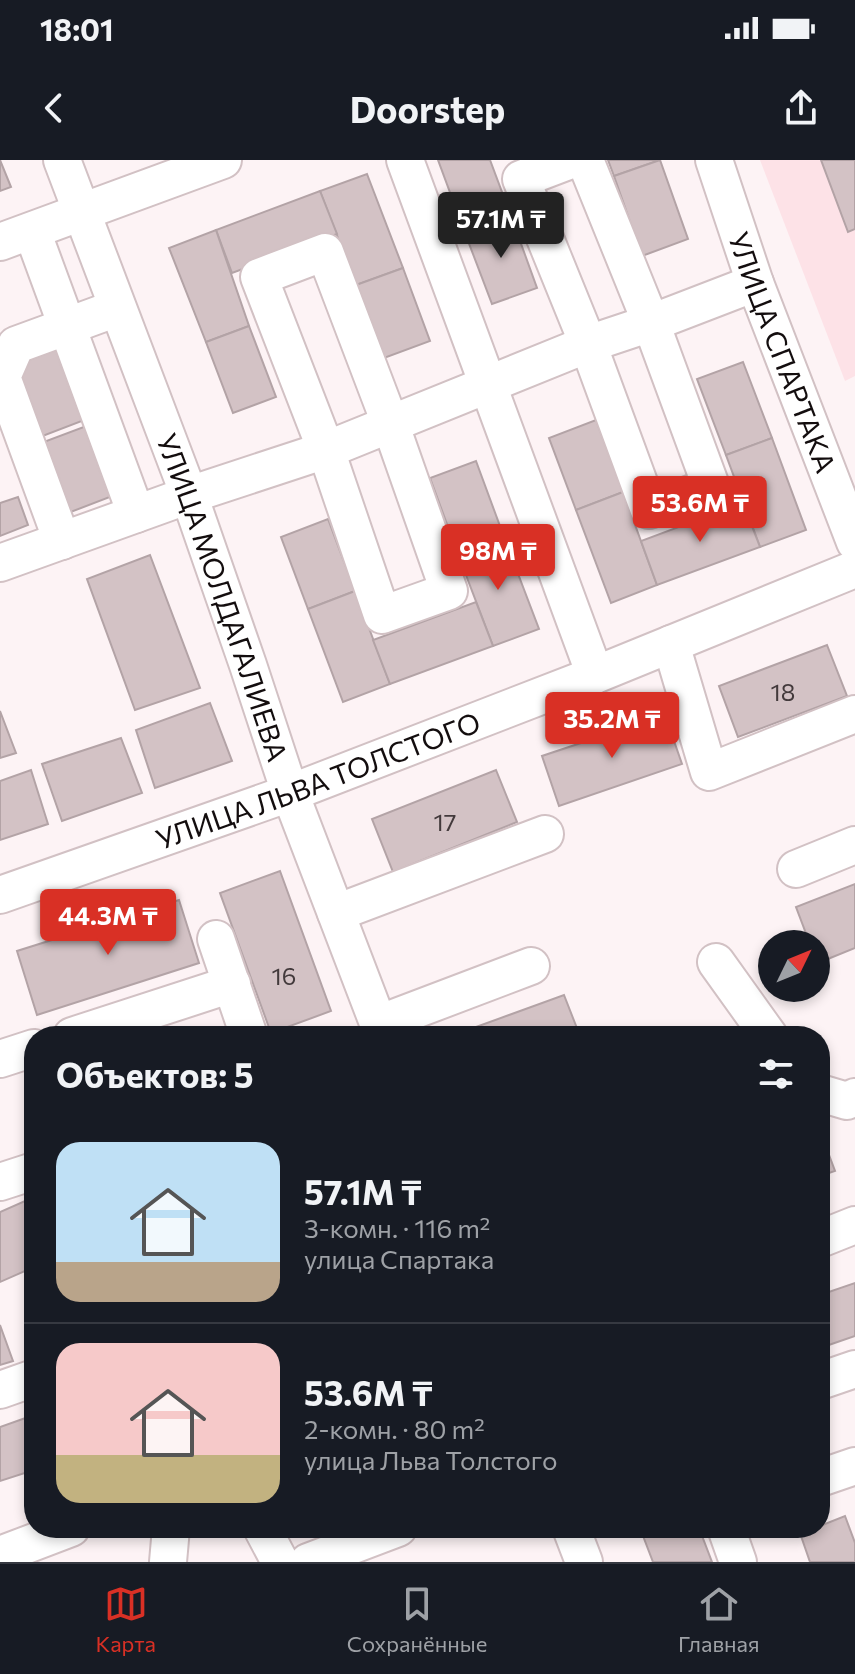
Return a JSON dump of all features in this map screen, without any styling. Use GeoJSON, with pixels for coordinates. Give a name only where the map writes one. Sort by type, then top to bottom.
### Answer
{"type":"FeatureCollection","features":[{"type":"Feature","properties":{"kind":"street","name":"УЛИЦА МОЛДАГАЛИЕВА"},"geometry":{"type":"LineString","coordinates":[[62,160],[189,495],[290,793],[379,1026]]}},
{"type":"Feature","properties":{"kind":"street"},"geometry":{"type":"LineString","coordinates":[[136,514],[68,326],[16,237],[223,160]]}},
{"type":"Feature","properties":{"kind":"street"},"geometry":{"type":"LineString","coordinates":[[405,160],[595,675]]}},
{"type":"Feature","properties":{"kind":"street"},"geometry":{"type":"LineString","coordinates":[[571,160],[521,179],[588,344],[649,510],[711,486],[651,323],[585,160]]}},
{"type":"Feature","properties":{"kind":"street","name":"УЛИЦА СПАРТАКА"},"geometry":{"type":"LineString","coordinates":[[714,160],[755,283],[855,542]]}},
{"type":"Feature","properties":{"kind":"street"},"geometry":{"type":"LineString","coordinates":[[325,252],[390,423],[449,591],[382,615],[326,450],[259,277],[325,252]]}},
{"type":"Feature","properties":{"kind":"street"},"geometry":{"type":"LineString","coordinates":[[0,563],[326,450],[588,344],[755,283]]}},
{"type":"Feature","properties":{"kind":"street"},"geometry":{"type":"LineString","coordinates":[[62,541],[1,377],[16,345],[117,308]]}},
{"type":"Feature","properties":{"kind":"street","name":"УЛИЦА ЛЬВА ТОЛСТОГО"},"geometry":{"type":"LineString","coordinates":[[0,895],[290,793],[595,675],[855,569]]}},
{"type":"Feature","properties":{"kind":"street"},"geometry":{"type":"LineString","coordinates":[[671,644],[709,772],[855,714]]}},
{"type":"Feature","properties":{"kind":"street"},"geometry":{"type":"LineString","coordinates":[[336,913],[545,834]]}},
{"type":"Feature","properties":{"kind":"street"},"geometry":{"type":"LineString","coordinates":[[796,869],[855,845]]}},
{"type":"Feature","properties":{"kind":"street"},"geometry":{"type":"LineString","coordinates":[[216,939],[246,1026]]}},
{"type":"Feature","properties":{"kind":"street"},"geometry":{"type":"LineString","coordinates":[[716,962],[762,1026]]}},
{"type":"Feature","properties":{"kind":"street"},"geometry":{"type":"LineString","coordinates":[[390,1026],[531,966]]}},
{"type":"Feature","properties":{"kind":"street"},"geometry":{"type":"LineString","coordinates":[[103,1026],[232,984]]}},
{"type":"Feature","properties":{"kind":"street"},"geometry":{"type":"LineString","coordinates":[[0,1059],[24,1051]]}},
{"type":"Feature","properties":{"kind":"street"},"geometry":{"type":"LineString","coordinates":[[0,1182],[24,1174]]}},
{"type":"Feature","properties":{"kind":"street"},"geometry":{"type":"LineString","coordinates":[[830,1235],[855,1225]]}},
{"type":"Feature","properties":{"kind":"street"},"geometry":{"type":"LineString","coordinates":[[830,1378],[855,1369]]}},
{"type":"Feature","properties":{"kind":"street"},"geometry":{"type":"LineString","coordinates":[[0,1390],[24,1382]]}},
{"type":"Feature","properties":{"kind":"street"},"geometry":{"type":"LineString","coordinates":[[0,1555],[45,1538]]}},
{"type":"Feature","properties":{"kind":"street"},"geometry":{"type":"LineString","coordinates":[[168,1562],[170,1538]]}},
{"type":"Feature","properties":{"kind":"street"},"geometry":{"type":"LineString","coordinates":[[267,1538],[280,1562]]}},
{"type":"Feature","properties":{"kind":"street"},"geometry":{"type":"LineString","coordinates":[[308,1562],[372,1538]]}},
{"type":"Feature","properties":{"kind":"street"},"geometry":{"type":"LineString","coordinates":[[575,1538],[584,1562]]}},
{"type":"Feature","properties":{"kind":"street"},"geometry":{"type":"LineString","coordinates":[[730,1538],[738,1562]]}},
{"type":"Feature","properties":{"kind":"shaded area"},"geometry":{"type":"Polygon","coordinates":[[[760,160],[855,160],[855,376],[845,381],[760,160]]]}},
{"type":"Feature","properties":{"kind":"building"},"geometry":{"type":"Polygon","coordinates":[[[0,160],[11,187],[0,191],[0,160]]]}},
{"type":"Feature","properties":{"kind":"building"},"geometry":{"type":"Polygon","coordinates":[[[438,160],[490,160],[511,216],[465,233],[438,160]]]}},
{"type":"Feature","properties":{"kind":"building"},"geometry":{"type":"Polygon","coordinates":[[[608,160],[660,160],[614,176],[608,160]]]}},
{"type":"Feature","properties":{"kind":"building"},"geometry":{"type":"Polygon","coordinates":[[[660,160],[688,239],[642,256],[614,176],[660,160]]]}},
{"type":"Feature","properties":{"kind":"building"},"geometry":{"type":"Polygon","coordinates":[[[821,160],[855,160],[855,229],[848,232],[821,160]]]}},
{"type":"Feature","properties":{"kind":"building"},"geometry":{"type":"Polygon","coordinates":[[[367,174],[403,268],[356,285],[320,191],[367,174]]]}},
{"type":"Feature","properties":{"kind":"building"},"geometry":{"type":"Polygon","coordinates":[[[320,191],[337,234],[232,273],[216,230],[320,191]]]}},
{"type":"Feature","properties":{"kind":"building"},"geometry":{"type":"Polygon","coordinates":[[[511,216],[537,288],[492,304],[465,233],[511,216]]]}},
{"type":"Feature","properties":{"kind":"building"},"geometry":{"type":"Polygon","coordinates":[[[216,230],[249,326],[206,342],[169,248],[216,230]]]}},
{"type":"Feature","properties":{"kind":"building"},"geometry":{"type":"Polygon","coordinates":[[[403,268],[430,341],[384,358],[356,285],[403,268]]]}},
{"type":"Feature","properties":{"kind":"building"},"geometry":{"type":"Polygon","coordinates":[[[249,326],[276,397],[233,413],[206,342],[249,326]]]}},
{"type":"Feature","properties":{"kind":"building"},"geometry":{"type":"Polygon","coordinates":[[[60,348],[87,419],[40,437],[13,366],[60,348]]]}},
{"type":"Feature","properties":{"kind":"building"},"geometry":{"type":"Polygon","coordinates":[[[743,362],[772,438],[726,455],[697,379],[743,362]]]}},
{"type":"Feature","properties":{"kind":"building"},"geometry":{"type":"Polygon","coordinates":[[[596,420],[623,492],[576,510],[549,438],[596,420]]]}},
{"type":"Feature","properties":{"kind":"building"},"geometry":{"type":"Polygon","coordinates":[[[89,425],[115,495],[68,513],[41,443],[89,425]]]}},
{"type":"Feature","properties":{"kind":"building"},"geometry":{"type":"Polygon","coordinates":[[[772,438],[806,530],[760,547],[726,455],[772,438]]]}},
{"type":"Feature","properties":{"kind":"building"},"geometry":{"type":"Polygon","coordinates":[[[476,461],[504,537],[458,554],[430,478],[476,461]]]}},
{"type":"Feature","properties":{"kind":"building"},"geometry":{"type":"Polygon","coordinates":[[[623,492],[657,585],[611,603],[576,510],[623,492]]]}},
{"type":"Feature","properties":{"kind":"building"},"geometry":{"type":"Polygon","coordinates":[[[18,497],[28,525],[0,536],[0,503],[18,497]]]}},
{"type":"Feature","properties":{"kind":"building"},"geometry":{"type":"Polygon","coordinates":[[[743,503],[760,547],[657,585],[641,541],[743,503]]]}},
{"type":"Feature","properties":{"kind":"building"},"geometry":{"type":"Polygon","coordinates":[[[328,519],[355,591],[308,609],[281,537],[328,519]]]}},
{"type":"Feature","properties":{"kind":"building"},"geometry":{"type":"Polygon","coordinates":[[[504,537],[539,629],[493,646],[458,554],[504,537]]]}},
{"type":"Feature","properties":{"kind":"building"},"geometry":{"type":"Polygon","coordinates":[[[150,555],[200,688],[135,710],[87,579],[150,555]]]}},
{"type":"Feature","properties":{"kind":"building"},"geometry":{"type":"Polygon","coordinates":[[[355,591],[390,684],[343,702],[308,609],[355,591]]]}},
{"type":"Feature","properties":{"kind":"building"},"geometry":{"type":"Polygon","coordinates":[[[476,602],[493,646],[390,684],[373,640],[476,602]]]}},
{"type":"Feature","properties":{"kind":"building"},"geometry":{"type":"Polygon","coordinates":[[[827,645],[847,696],[738,737],[719,686],[827,645]]]}},
{"type":"Feature","properties":{"kind":"building"},"geometry":{"type":"Polygon","coordinates":[[[210,703],[232,761],[155,788],[136,730],[210,703]]]}},
{"type":"Feature","properties":{"kind":"building"},"geometry":{"type":"Polygon","coordinates":[[[0,711],[16,753],[0,758],[0,711]]]}},
{"type":"Feature","properties":{"kind":"building"},"geometry":{"type":"Polygon","coordinates":[[[665,715],[682,764],[559,806],[542,756],[665,715]]]}},
{"type":"Feature","properties":{"kind":"building"},"geometry":{"type":"Polygon","coordinates":[[[121,738],[142,793],[62,821],[42,764],[121,738]]]}},
{"type":"Feature","properties":{"kind":"building"},"geometry":{"type":"Polygon","coordinates":[[[31,770],[48,824],[0,840],[0,781],[31,770]]]}},
{"type":"Feature","properties":{"kind":"building"},"geometry":{"type":"Polygon","coordinates":[[[496,770],[517,822],[393,872],[372,819],[496,770]]]}},
{"type":"Feature","properties":{"kind":"building"},"geometry":{"type":"Polygon","coordinates":[[[280,871],[331,1011],[290,1026],[268,1026],[220,893],[280,871]]]}},
{"type":"Feature","properties":{"kind":"building"},"geometry":{"type":"Polygon","coordinates":[[[855,884],[855,948],[830,958],[830,930],[805,930],[796,907],[855,884]]]}},
{"type":"Feature","properties":{"kind":"building"},"geometry":{"type":"Polygon","coordinates":[[[179,900],[199,963],[37,1015],[17,951],[179,900]]]}},
{"type":"Feature","properties":{"kind":"building"},"geometry":{"type":"Polygon","coordinates":[[[564,995],[576,1026],[479,1026],[564,995]]]}},
{"type":"Feature","properties":{"kind":"building"},"geometry":{"type":"Polygon","coordinates":[[[24,1201],[24,1271],[0,1282],[0,1212],[24,1201]]]}},
{"type":"Feature","properties":{"kind":"building"},"geometry":{"type":"Polygon","coordinates":[[[855,1283],[855,1336],[830,1345],[830,1292],[855,1283]]]}},
{"type":"Feature","properties":{"kind":"building"},"geometry":{"type":"Polygon","coordinates":[[[0,1325],[13,1361],[0,1365],[0,1325]]]}},
{"type":"Feature","properties":{"kind":"building"},"geometry":{"type":"Polygon","coordinates":[[[24,1419],[24,1473],[0,1481],[0,1427],[24,1419]]]}},
{"type":"Feature","properties":{"kind":"building"},"geometry":{"type":"Polygon","coordinates":[[[845,1516],[855,1543],[855,1562],[810,1562],[802,1538],[830,1538],[830,1522],[845,1516]]]}},
{"type":"Feature","properties":{"kind":"building"},"geometry":{"type":"Polygon","coordinates":[[[644,1538],[703,1538],[712,1562],[653,1562],[644,1538]]]}}]}
